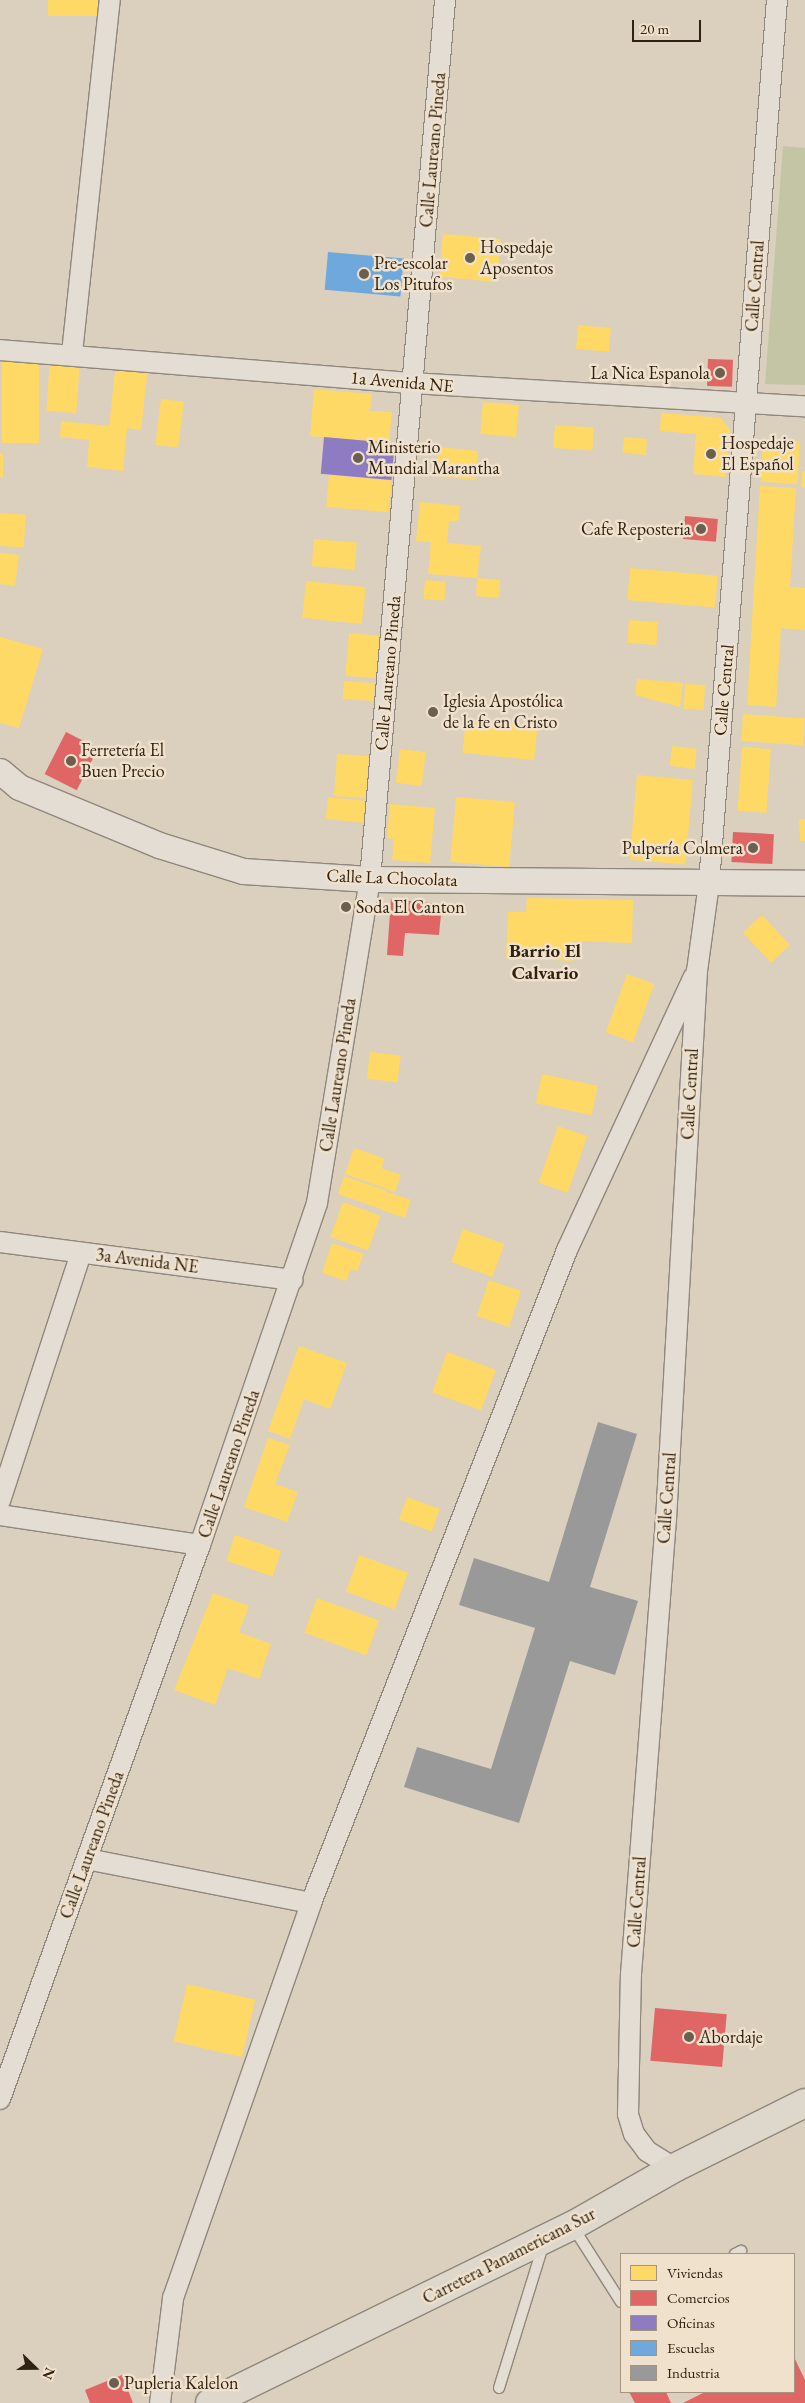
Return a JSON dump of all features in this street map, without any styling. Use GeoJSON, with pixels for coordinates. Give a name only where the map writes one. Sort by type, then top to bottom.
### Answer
{"type":"FeatureCollection","features":[{"type":"Feature","properties":{"kind":"highway","name":"Carretera Panamericana Sur"},"geometry":{"type":"LineString","coordinates":[[210,2403],[545,2240],[674,2168],[805,2103]]}},
{"type":"Feature","properties":{"kind":"street"},"geometry":{"type":"LineString","coordinates":[[72,353],[110,0]]}},
{"type":"Feature","properties":{"kind":"street","name":"Calle Laureano Pineda"},"geometry":{"type":"LineString","coordinates":[[0,2099],[200,1545],[293,1280],[317,1203],[370,879],[445,0]]}},
{"type":"Feature","properties":{"kind":"street","name":"Calle Central"},"geometry":{"type":"LineString","coordinates":[[674,2168],[647,2151],[634,2134],[628,2114],[631,1974],[666,1520],[697,971],[709,884],[747,405],[776,0]]}},
{"type":"Feature","properties":{"kind":"street","name":"1a Avenida NE"},"geometry":{"type":"LineString","coordinates":[[0,350],[72,353],[413,383],[747,405],[805,406]]}},
{"type":"Feature","properties":{"kind":"street","name":"Calle La Chocolata"},"geometry":{"type":"LineString","coordinates":[[0,770],[28,791],[158,845],[243,871],[370,879],[709,884],[805,883]]}},
{"type":"Feature","properties":{"kind":"street"},"geometry":{"type":"LineString","coordinates":[[160,2403],[173,2298],[311,1903],[568,1250],[697,971]]}},
{"type":"Feature","properties":{"kind":"street","name":"3a Avenida NE"},"geometry":{"type":"LineString","coordinates":[[0,1242],[293,1280]]}},
{"type":"Feature","properties":{"kind":"street"},"geometry":{"type":"LineString","coordinates":[[0,1501],[81,1252]]}},
{"type":"Feature","properties":{"kind":"street"},"geometry":{"type":"LineString","coordinates":[[0,1516],[200,1545]]}},
{"type":"Feature","properties":{"kind":"street"},"geometry":{"type":"LineString","coordinates":[[87,1859],[311,1903]]}},
{"type":"Feature","properties":{"kind":"lane"},"geometry":{"type":"LineString","coordinates":[[572,2226],[620,2300]]}},
{"type":"Feature","properties":{"kind":"lane"},"geometry":{"type":"LineString","coordinates":[[498,2388],[545,2240]]}},
{"type":"Feature","properties":{"kind":"green space"},"geometry":{"type":"Polygon","coordinates":[[[783,146],[805,148],[805,385],[765,384],[783,146]]]}},
{"type":"Feature","properties":{"kind":"building: Viviendas"},"geometry":{"type":"Polygon","coordinates":[[[48,0],[99,0],[99,16],[48,16],[48,0]]]}},
{"type":"Feature","properties":{"kind":"building: Viviendas","name":"Hospedaje Aposentos"},"geometry":{"type":"Polygon","coordinates":[[[443,234],[501,239],[497,282],[439,277],[443,234]]]}},
{"type":"Feature","properties":{"kind":"building: Viviendas"},"geometry":{"type":"Polygon","coordinates":[[[578,325],[611,328],[609,352],[576,349],[578,325]]]}},
{"type":"Feature","properties":{"kind":"building: Viviendas"},"geometry":{"type":"Polygon","coordinates":[[[2,356],[39,356],[39,443],[2,443],[2,356]]]}},
{"type":"Feature","properties":{"kind":"building: Viviendas"},"geometry":{"type":"Polygon","coordinates":[[[50,358],[80,360],[76,413],[46,411],[50,358]]]}},
{"type":"Feature","properties":{"kind":"building: Viviendas"},"geometry":{"type":"Polygon","coordinates":[[[116,363],[148,366],[141,430],[127,428],[123,471],[87,467],[89,440],[60,437],[61,421],[109,426],[116,363]]]}},
{"type":"Feature","properties":{"kind":"building: Viviendas"},"geometry":{"type":"Polygon","coordinates":[[[314,389],[372,394],[370,411],[392,412],[389,443],[310,436],[314,389]]]}},
{"type":"Feature","properties":{"kind":"building: Viviendas"},"geometry":{"type":"Polygon","coordinates":[[[161,399],[184,402],[178,447],[155,445],[161,399]]]}},
{"type":"Feature","properties":{"kind":"building: Viviendas"},"geometry":{"type":"Polygon","coordinates":[[[483,402],[519,405],[516,437],[480,434],[483,402]]]}},
{"type":"Feature","properties":{"kind":"building: Viviendas","name":"Hospedaje El Español"},"geometry":{"type":"Polygon","coordinates":[[[661,413],[721,418],[730,430],[726,477],[693,474],[696,434],[660,431],[661,413]]]}},
{"type":"Feature","properties":{"kind":"building: Viviendas"},"geometry":{"type":"Polygon","coordinates":[[[555,425],[594,428],[592,451],[553,448],[555,425]]]}},
{"type":"Feature","properties":{"kind":"building: Viviendas"},"geometry":{"type":"Polygon","coordinates":[[[624,437],[647,439],[646,455],[623,453],[624,437]]]}},
{"type":"Feature","properties":{"kind":"building: Viviendas"},"geometry":{"type":"Polygon","coordinates":[[[763,439],[800,441],[798,484],[761,482],[763,439]]]}},
{"type":"Feature","properties":{"kind":"building: Viviendas"},"geometry":{"type":"Polygon","coordinates":[[[439,447],[478,451],[475,480],[436,476],[439,447]]]}},
{"type":"Feature","properties":{"kind":"building: Viviendas"},"geometry":{"type":"Polygon","coordinates":[[[0,454],[3,454],[3,478],[0,478],[0,454]]]}},
{"type":"Feature","properties":{"kind":"building: Viviendas"},"geometry":{"type":"Polygon","coordinates":[[[802,471],[805,471],[805,488],[801,487],[802,471]]]}},
{"type":"Feature","properties":{"kind":"building: Viviendas"},"geometry":{"type":"Polygon","coordinates":[[[329,475],[392,480],[389,512],[326,507],[329,475]]]}},
{"type":"Feature","properties":{"kind":"building: Viviendas"},"geometry":{"type":"Polygon","coordinates":[[[760,486],[796,488],[790,587],[805,588],[805,630],[781,628],[776,707],[747,705],[760,486]]]}},
{"type":"Feature","properties":{"kind":"building: Viviendas"},"geometry":{"type":"Polygon","coordinates":[[[420,502],[460,506],[458,521],[449,521],[447,543],[481,546],[477,578],[428,574],[431,542],[416,541],[420,502]]]}},
{"type":"Feature","properties":{"kind":"building: Viviendas"},"geometry":{"type":"Polygon","coordinates":[[[0,513],[26,515],[24,548],[0,546],[0,513]]]}},
{"type":"Feature","properties":{"kind":"building: Viviendas"},"geometry":{"type":"Polygon","coordinates":[[[314,539],[357,543],[354,570],[312,566],[314,539]]]}},
{"type":"Feature","properties":{"kind":"building: Viviendas"},"geometry":{"type":"Polygon","coordinates":[[[0,553],[19,555],[15,586],[0,584],[0,553]]]}},
{"type":"Feature","properties":{"kind":"building: Viviendas"},"geometry":{"type":"Polygon","coordinates":[[[630,568],[718,576],[715,608],[627,600],[630,568]]]}},
{"type":"Feature","properties":{"kind":"building: Viviendas"},"geometry":{"type":"Polygon","coordinates":[[[477,578],[500,580],[499,598],[476,596],[477,578]]]}},
{"type":"Feature","properties":{"kind":"building: Viviendas"},"geometry":{"type":"Polygon","coordinates":[[[425,580],[446,582],[444,601],[423,599],[425,580]]]}},
{"type":"Feature","properties":{"kind":"building: Viviendas"},"geometry":{"type":"Polygon","coordinates":[[[306,581],[366,587],[362,624],[302,618],[306,581]]]}},
{"type":"Feature","properties":{"kind":"building: Viviendas"},"geometry":{"type":"Polygon","coordinates":[[[629,620],[658,622],[656,645],[627,643],[629,620]]]}},
{"type":"Feature","properties":{"kind":"building: Viviendas"},"geometry":{"type":"Polygon","coordinates":[[[349,633],[382,636],[378,679],[345,676],[349,633]]]}},
{"type":"Feature","properties":{"kind":"building: Viviendas"},"geometry":{"type":"Polygon","coordinates":[[[0,637],[43,649],[19,728],[0,723],[0,637]]]}},
{"type":"Feature","properties":{"kind":"building: Viviendas"},"geometry":{"type":"Polygon","coordinates":[[[637,679],[683,683],[680,707],[635,695],[637,679]]]}},
{"type":"Feature","properties":{"kind":"building: Viviendas"},"geometry":{"type":"Polygon","coordinates":[[[344,681],[375,683],[374,701],[343,699],[344,681]]]}},
{"type":"Feature","properties":{"kind":"building: Viviendas"},"geometry":{"type":"Polygon","coordinates":[[[685,684],[705,685],[704,710],[684,709],[685,684]]]}},
{"type":"Feature","properties":{"kind":"building: Viviendas"},"geometry":{"type":"Polygon","coordinates":[[[743,714],[805,718],[803,745],[741,741],[743,714]]]}},
{"type":"Feature","properties":{"kind":"building: Viviendas"},"geometry":{"type":"Polygon","coordinates":[[[466,719],[538,727],[534,760],[462,753],[466,719]]]}},
{"type":"Feature","properties":{"kind":"building: Viviendas"},"geometry":{"type":"Polygon","coordinates":[[[672,746],[697,749],[694,769],[670,766],[672,746]]]}},
{"type":"Feature","properties":{"kind":"building: Viviendas"},"geometry":{"type":"Polygon","coordinates":[[[742,747],[771,749],[766,813],[738,811],[742,747]]]}},
{"type":"Feature","properties":{"kind":"building: Viviendas"},"geometry":{"type":"Polygon","coordinates":[[[400,749],[426,752],[422,786],[396,783],[400,749]]]}},
{"type":"Feature","properties":{"kind":"building: Viviendas"},"geometry":{"type":"Polygon","coordinates":[[[337,754],[369,756],[366,798],[334,796],[337,754]]]}},
{"type":"Feature","properties":{"kind":"building: Viviendas"},"geometry":{"type":"Polygon","coordinates":[[[637,775],[693,780],[685,865],[630,860],[637,775]]]}},
{"type":"Feature","properties":{"kind":"building: Viviendas"},"geometry":{"type":"Polygon","coordinates":[[[328,797],[366,801],[363,823],[326,819],[328,797]]]}},
{"type":"Feature","properties":{"kind":"building: Viviendas"},"geometry":{"type":"Polygon","coordinates":[[[456,797],[515,802],[509,867],[450,862],[456,797]]]}},
{"type":"Feature","properties":{"kind":"building: Viviendas"},"geometry":{"type":"Polygon","coordinates":[[[390,804],[435,808],[430,863],[392,860],[394,839],[387,838],[390,804]]]}},
{"type":"Feature","properties":{"kind":"building: Viviendas"},"geometry":{"type":"Polygon","coordinates":[[[805,819],[805,841],[800,841],[799,820],[805,819]]]}},
{"type":"Feature","properties":{"kind":"building: Viviendas"},"geometry":{"type":"Polygon","coordinates":[[[527,898],[633,900],[632,943],[573,941],[573,961],[506,958],[508,912],[526,912],[527,898]]]}},
{"type":"Feature","properties":{"kind":"building: Viviendas"},"geometry":{"type":"Polygon","coordinates":[[[762,915],[790,945],[771,963],[743,933],[762,915]]]}},
{"type":"Feature","properties":{"kind":"building: Viviendas"},"geometry":{"type":"Polygon","coordinates":[[[627,974],[654,984],[633,1042],[606,1032],[627,974]]]}},
{"type":"Feature","properties":{"kind":"building: Viviendas"},"geometry":{"type":"Polygon","coordinates":[[[370,1052],[401,1056],[397,1083],[367,1079],[370,1052]]]}},
{"type":"Feature","properties":{"kind":"building: Viviendas"},"geometry":{"type":"Polygon","coordinates":[[[542,1074],[598,1086],[592,1115],[536,1103],[542,1074]]]}},
{"type":"Feature","properties":{"kind":"building: Viviendas"},"geometry":{"type":"Polygon","coordinates":[[[558,1126],[587,1136],[568,1193],[538,1183],[558,1126]]]}},
{"type":"Feature","properties":{"kind":"building: Viviendas"},"geometry":{"type":"Polygon","coordinates":[[[354,1148],[385,1159],[381,1168],[401,1175],[395,1192],[345,1174],[354,1148]]]}},
{"type":"Feature","properties":{"kind":"building: Viviendas"},"geometry":{"type":"Polygon","coordinates":[[[344,1176],[387,1191],[381,1209],[338,1194],[344,1176]]]}},
{"type":"Feature","properties":{"kind":"building: Viviendas"},"geometry":{"type":"Polygon","coordinates":[[[387,1192],[411,1200],[405,1218],[381,1210],[387,1192]]]}},
{"type":"Feature","properties":{"kind":"building: Viviendas"},"geometry":{"type":"Polygon","coordinates":[[[343,1202],[381,1216],[368,1250],[330,1237],[343,1202]]]}},
{"type":"Feature","properties":{"kind":"building: Viviendas"},"geometry":{"type":"Polygon","coordinates":[[[463,1229],[504,1244],[492,1277],[451,1262],[463,1229]]]}},
{"type":"Feature","properties":{"kind":"building: Viviendas"},"geometry":{"type":"Polygon","coordinates":[[[332,1243],[364,1254],[357,1271],[351,1269],[346,1281],[322,1273],[332,1243]]]}},
{"type":"Feature","properties":{"kind":"building: Viviendas"},"geometry":{"type":"Polygon","coordinates":[[[489,1280],[521,1291],[509,1327],[477,1316],[489,1280]]]}},
{"type":"Feature","properties":{"kind":"building: Viviendas"},"geometry":{"type":"Polygon","coordinates":[[[299,1346],[347,1363],[330,1409],[304,1399],[290,1439],[268,1431],[299,1346]]]}},
{"type":"Feature","properties":{"kind":"building: Viviendas"},"geometry":{"type":"Polygon","coordinates":[[[447,1352],[496,1370],[481,1410],[432,1392],[447,1352]]]}},
{"type":"Feature","properties":{"kind":"building: Viviendas"},"geometry":{"type":"Polygon","coordinates":[[[268,1438],[290,1445],[275,1484],[298,1492],[287,1522],[244,1507],[268,1438]]]}},
{"type":"Feature","properties":{"kind":"building: Viviendas"},"geometry":{"type":"Polygon","coordinates":[[[407,1497],[440,1509],[432,1532],[399,1520],[407,1497]]]}},
{"type":"Feature","properties":{"kind":"building: Viviendas"},"geometry":{"type":"Polygon","coordinates":[[[235,1535],[281,1551],[273,1576],[226,1561],[235,1535]]]}},
{"type":"Feature","properties":{"kind":"building: Viviendas"},"geometry":{"type":"Polygon","coordinates":[[[359,1555],[408,1573],[395,1609],[346,1592],[359,1555]]]}},
{"type":"Feature","properties":{"kind":"building: Viviendas"},"geometry":{"type":"Polygon","coordinates":[[[213,1593],[249,1606],[239,1632],[271,1644],[259,1679],[228,1668],[215,1705],[174,1690],[213,1593]]]}},
{"type":"Feature","properties":{"kind":"building: Viviendas"},"geometry":{"type":"Polygon","coordinates":[[[317,1598],[379,1621],[366,1655],[304,1633],[317,1598]]]}},
{"type":"Feature","properties":{"kind":"building: Viviendas"},"geometry":{"type":"Polygon","coordinates":[[[187,1984],[255,2000],[242,2057],[174,2041],[187,1984]]]}},
{"type":"Feature","properties":{"kind":"building: Comercios","name":"La Nica Espanola"},"geometry":{"type":"Polygon","coordinates":[[[708,359],[733,360],[732,387],[707,386],[708,359]]]}},
{"type":"Feature","properties":{"kind":"building: Comercios","name":"Cafe Reposteria"},"geometry":{"type":"Polygon","coordinates":[[[685,516],[718,519],[716,542],[683,539],[685,516]]]}},
{"type":"Feature","properties":{"kind":"building: Comercios","name":"Ferretería El Buen Precio"},"geometry":{"type":"Polygon","coordinates":[[[66,732],[98,748],[77,790],[45,774],[66,732]]]}},
{"type":"Feature","properties":{"kind":"building: Comercios","name":"Pulpería Colmera"},"geometry":{"type":"Polygon","coordinates":[[[733,832],[774,834],[772,864],[731,862],[733,832]]]}},
{"type":"Feature","properties":{"kind":"building: Comercios"},"geometry":{"type":"Polygon","coordinates":[[[391,899],[442,904],[439,935],[405,933],[403,956],[387,955],[391,899]]]}},
{"type":"Feature","properties":{"kind":"building: Comercios","name":"Abordaje"},"geometry":{"type":"Polygon","coordinates":[[[655,2008],[727,2014],[722,2067],[650,2061],[655,2008]]]}},
{"type":"Feature","properties":{"kind":"building: Comercios"},"geometry":{"type":"Polygon","coordinates":[[[795,2359],[805,2380],[805,2403],[683,2403],[703,2393],[795,2393],[795,2359]]]}},
{"type":"Feature","properties":{"kind":"building: Comercios","name":"Pupleria Kalelon"},"geometry":{"type":"Polygon","coordinates":[[[122,2375],[133,2403],[90,2403],[85,2390],[122,2375]]]}},
{"type":"Feature","properties":{"kind":"building: Comercios"},"geometry":{"type":"Polygon","coordinates":[[[630,2393],[666,2393],[671,2403],[635,2403],[630,2393]]]}},
{"type":"Feature","properties":{"kind":"building: Oficinas","name":"Ministerio Mundial Marantha"},"geometry":{"type":"Polygon","coordinates":[[[324,437],[395,443],[392,480],[321,474],[324,437]]]}},
{"type":"Feature","properties":{"kind":"building: Escuelas","name":"Pre-escolar Los Pitufos"},"geometry":{"type":"Polygon","coordinates":[[[328,252],[404,259],[400,296],[325,290],[328,252]]]}},
{"type":"Feature","properties":{"kind":"building: Industria"},"geometry":{"type":"Polygon","coordinates":[[[598,1422],[637,1434],[590,1587],[638,1601],[615,1675],[570,1661],[519,1823],[404,1787],[417,1747],[491,1769],[535,1628],[459,1605],[474,1558],[549,1582],[598,1422]]]}},
{"type":"Feature","properties":{"kind":"place","name":"Hospedaje Aposentos"},"geometry":{"type":"Point","coordinates":[470,258]}},
{"type":"Feature","properties":{"kind":"place","name":"Pre-escolar Los Pitufos"},"geometry":{"type":"Point","coordinates":[364,274]}},
{"type":"Feature","properties":{"kind":"place","name":"La Nica Espanola"},"geometry":{"type":"Point","coordinates":[720,373]}},
{"type":"Feature","properties":{"kind":"place","name":"Hospedaje El Español"},"geometry":{"type":"Point","coordinates":[711,454]}},
{"type":"Feature","properties":{"kind":"place","name":"Ministerio Mundial Marantha"},"geometry":{"type":"Point","coordinates":[358,458]}},
{"type":"Feature","properties":{"kind":"place","name":"Cafe Reposteria"},"geometry":{"type":"Point","coordinates":[701,529]}},
{"type":"Feature","properties":{"kind":"place","name":"Iglesia Apostólica de la fe en Cristo"},"geometry":{"type":"Point","coordinates":[433,712]}},
{"type":"Feature","properties":{"kind":"place","name":"Ferretería El Buen Precio"},"geometry":{"type":"Point","coordinates":[71,761]}},
{"type":"Feature","properties":{"kind":"place","name":"Pulpería Colmera"},"geometry":{"type":"Point","coordinates":[753,848]}},
{"type":"Feature","properties":{"kind":"place","name":"Soda El Canton"},"geometry":{"type":"Point","coordinates":[346,907]}},
{"type":"Feature","properties":{"kind":"place","name":"Abordaje"},"geometry":{"type":"Point","coordinates":[689,2037]}},
{"type":"Feature","properties":{"kind":"place","name":"Pupleria Kalelon"},"geometry":{"type":"Point","coordinates":[114,2383]}},
{"type":"Feature","properties":{"kind":"district","name":"Barrio El Calvario"},"geometry":{"type":"Point","coordinates":[545,962]}}]}
